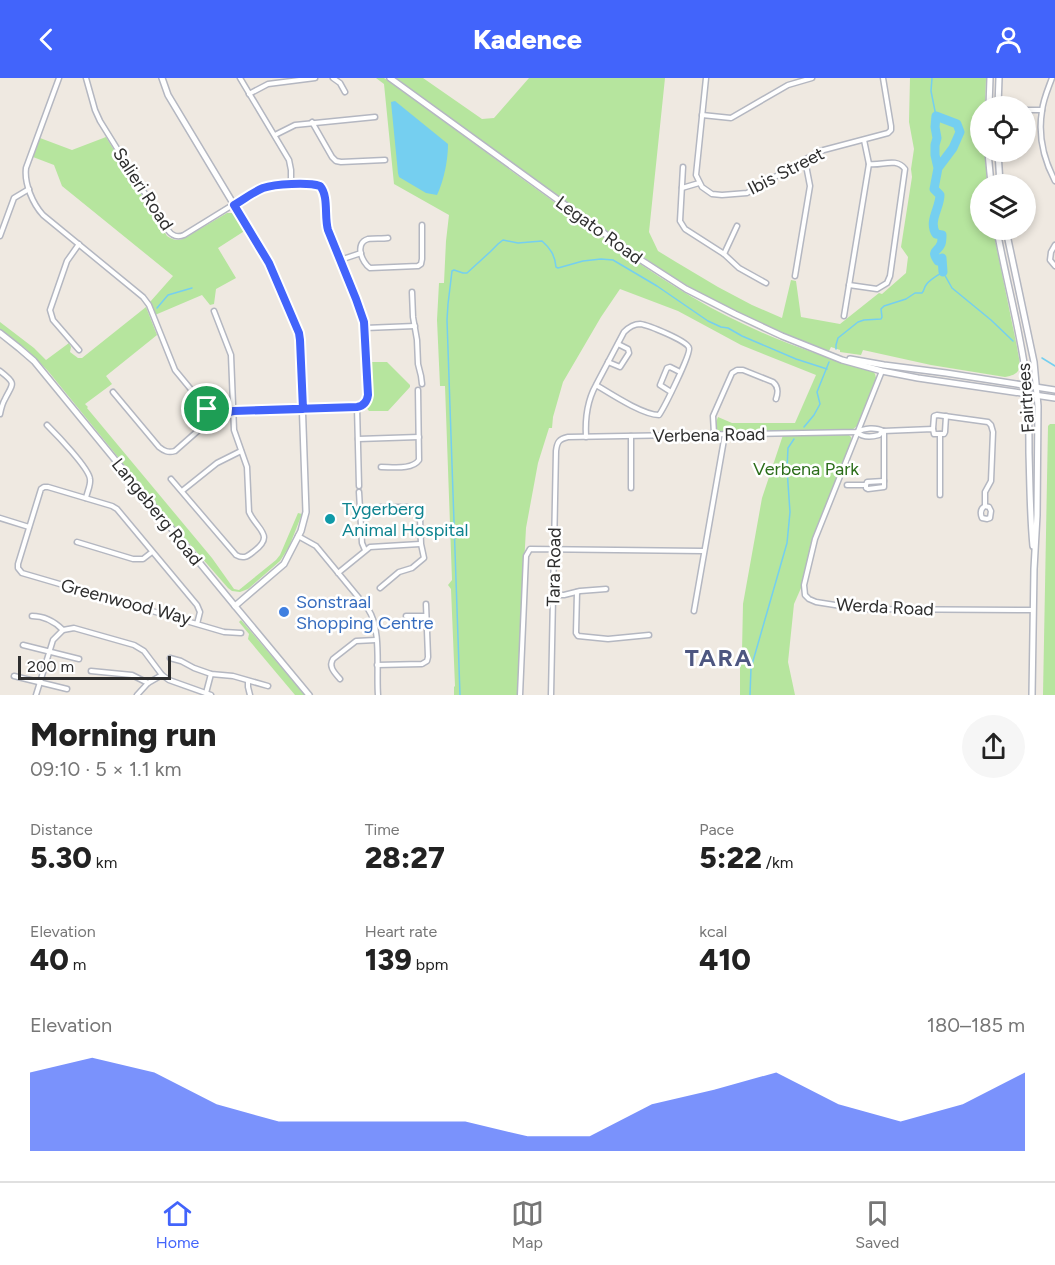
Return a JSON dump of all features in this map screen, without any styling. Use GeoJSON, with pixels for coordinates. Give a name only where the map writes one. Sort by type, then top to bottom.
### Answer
{"type":"FeatureCollection","features":[{"type":"Feature","properties":{"kind":"street"},"geometry":{"type":"LineString","coordinates":[[59,78],[26,168],[29,189],[41,213],[143,297],[152,312],[175,370],[207,409],[209,417],[207,423]]}},
{"type":"Feature","properties":{"kind":"street","name":"Salieri Road"},"geometry":{"type":"LineString","coordinates":[[86,78],[100,121],[170,234],[181,237],[262,188],[291,184],[316,184],[323,189],[327,227],[340,260]]}},
{"type":"Feature","properties":{"kind":"street"},"geometry":{"type":"LineString","coordinates":[[162,78],[168,95],[269,263],[300,340],[306,512],[298,536],[284,564],[235,606]]}},
{"type":"Feature","properties":{"kind":"street"},"geometry":{"type":"LineString","coordinates":[[240,78],[289,160],[291,184]]}},
{"type":"Feature","properties":{"kind":"street"},"geometry":{"type":"LineString","coordinates":[[249,94],[268,84],[315,78]]}},
{"type":"Feature","properties":{"kind":"street"},"geometry":{"type":"LineString","coordinates":[[333,78],[340,83],[345,92]]}},
{"type":"Feature","properties":{"kind":"street","name":"Legato Road"},"geometry":{"type":"LineString","coordinates":[[390,78],[641,260],[686,289],[735,314],[842,360],[883,368],[1055,390]]}},
{"type":"Feature","properties":{"kind":"street"},"geometry":{"type":"LineString","coordinates":[[682,188],[699,183],[696,172],[706,78]]}},
{"type":"Feature","properties":{"kind":"street"},"geometry":{"type":"LineString","coordinates":[[702,115],[731,118],[788,85],[812,78]]}},
{"type":"Feature","properties":{"kind":"street","name":"Ibis Street"},"geometry":{"type":"LineString","coordinates":[[699,183],[705,190],[717,195],[747,193],[820,151],[886,134],[891,130],[884,78]]}},
{"type":"Feature","properties":{"kind":"street"},"geometry":{"type":"LineString","coordinates":[[989,96],[990,78]]}},
{"type":"Feature","properties":{"kind":"street"},"geometry":{"type":"LineString","coordinates":[[998,96],[999,78]]}},
{"type":"Feature","properties":{"kind":"street"},"geometry":{"type":"LineString","coordinates":[[1052,78],[1042,110],[1042,141],[1055,181]]}},
{"type":"Feature","properties":{"kind":"street"},"geometry":{"type":"LineString","coordinates":[[1036,110],[1042,110]]}},
{"type":"Feature","properties":{"kind":"street"},"geometry":{"type":"LineString","coordinates":[[275,135],[292,126],[312,122],[375,117]]}},
{"type":"Feature","properties":{"kind":"street"},"geometry":{"type":"LineString","coordinates":[[312,122],[336,161],[385,160]]}},
{"type":"Feature","properties":{"kind":"street"},"geometry":{"type":"LineString","coordinates":[[844,316],[869,164],[864,140]]}},
{"type":"Feature","properties":{"kind":"street"},"geometry":{"type":"LineString","coordinates":[[795,276],[810,186],[805,159]]}},
{"type":"Feature","properties":{"kind":"street"},"geometry":{"type":"LineString","coordinates":[[849,285],[877,289],[887,283],[890,276],[905,169],[903,165],[889,162],[873,166],[869,164]]}},
{"type":"Feature","properties":{"kind":"street"},"geometry":{"type":"LineString","coordinates":[[683,167],[680,220],[682,226],[724,254],[740,268],[766,283]]}},
{"type":"Feature","properties":{"kind":"street"},"geometry":{"type":"LineString","coordinates":[[0,236],[14,198],[29,189]]}},
{"type":"Feature","properties":{"kind":"street"},"geometry":{"type":"LineString","coordinates":[[388,238],[366,240],[362,244],[361,253],[364,264],[370,268],[420,265],[423,259],[422,225]]}},
{"type":"Feature","properties":{"kind":"street"},"geometry":{"type":"LineString","coordinates":[[724,254],[736,226]]}},
{"type":"Feature","properties":{"kind":"street","name":"Fairtrees"},"geometry":{"type":"LineString","coordinates":[[999,240],[1024,360],[1028,394],[1030,515],[1034,569]]}},
{"type":"Feature","properties":{"kind":"street","name":"Fairtrees"},"geometry":{"type":"LineString","coordinates":[[1008,240],[1034,362],[1037,396],[1037,515],[1032,695]]}},
{"type":"Feature","properties":{"kind":"street"},"geometry":{"type":"LineString","coordinates":[[79,244],[67,261],[50,310],[53,320],[79,350]]}},
{"type":"Feature","properties":{"kind":"street"},"geometry":{"type":"LineString","coordinates":[[1055,245],[1050,255],[1050,260],[1055,266]]}},
{"type":"Feature","properties":{"kind":"street"},"geometry":{"type":"LineString","coordinates":[[113,392],[159,447],[165,451],[175,451],[218,414],[234,411],[357,407],[364,404],[368,398],[365,328],[340,260],[361,253]]}},
{"type":"Feature","properties":{"kind":"street"},"geometry":{"type":"LineString","coordinates":[[412,292],[418,364],[422,384]]}},
{"type":"Feature","properties":{"kind":"street"},"geometry":{"type":"LineString","coordinates":[[171,479],[232,552],[239,557],[246,557],[262,544],[263,531],[249,512],[248,467],[235,435],[231,355],[214,311]]}},
{"type":"Feature","properties":{"kind":"street"},"geometry":{"type":"LineString","coordinates":[[585,437],[590,400],[596,385],[628,327],[642,324],[667,334],[689,347],[661,414],[656,416],[638,408],[596,385]]}},
{"type":"Feature","properties":{"kind":"street"},"geometry":{"type":"LineString","coordinates":[[365,328],[414,326]]}},
{"type":"Feature","properties":{"kind":"street","name":"Langeberg Road"},"geometry":{"type":"LineString","coordinates":[[0,333],[34,361],[309,695]]}},
{"type":"Feature","properties":{"kind":"street"},"geometry":{"type":"LineString","coordinates":[[608,362],[620,367],[629,353],[628,349],[618,344]]}},
{"type":"Feature","properties":{"kind":"street"},"geometry":{"type":"LineString","coordinates":[[671,392],[660,385],[667,368],[670,367],[680,372]]}},
{"type":"Feature","properties":{"kind":"street","name":"Legato Road"},"geometry":{"type":"LineString","coordinates":[[883,368],[918,378],[1055,398]]}},
{"type":"Feature","properties":{"kind":"street","name":"Werda Road"},"geometry":{"type":"LineString","coordinates":[[883,368],[815,539],[804,585],[807,597],[816,602],[860,609],[1034,610]]}},
{"type":"Feature","properties":{"kind":"street"},"geometry":{"type":"LineString","coordinates":[[0,370],[12,384],[0,411]]}},
{"type":"Feature","properties":{"kind":"street"},"geometry":{"type":"LineString","coordinates":[[714,434],[713,416],[732,373],[735,371],[742,370],[776,384],[778,390],[776,399]]}},
{"type":"Feature","properties":{"kind":"street"},"geometry":{"type":"LineString","coordinates":[[381,467],[409,466],[417,464],[420,458],[418,390]]}},
{"type":"Feature","properties":{"kind":"street"},"geometry":{"type":"LineString","coordinates":[[357,407],[359,486]]}},
{"type":"Feature","properties":{"kind":"street"},"geometry":{"type":"LineString","coordinates":[[207,409],[218,414]]}},
{"type":"Feature","properties":{"kind":"street"},"geometry":{"type":"LineString","coordinates":[[946,416],[945,432],[934,433],[935,415],[946,416],[988,422],[991,425],[993,432],[992,481],[985,492],[985,506]]}},
{"type":"Feature","properties":{"kind":"street"},"geometry":{"type":"LineString","coordinates":[[47,425],[89,474],[90,481],[86,498]]}},
{"type":"Feature","properties":{"kind":"street","name":"Verbena Road"},"geometry":{"type":"LineString","coordinates":[[560,440],[568,437],[933,429]]}},
{"type":"Feature","properties":{"kind":"street"},"geometry":{"type":"LineString","coordinates":[[847,485],[866,485],[868,489],[884,488],[884,431]]}},
{"type":"Feature","properties":{"kind":"street"},"geometry":{"type":"LineString","coordinates":[[694,611],[725,434]]}},
{"type":"Feature","properties":{"kind":"street"},"geometry":{"type":"LineString","coordinates":[[940,434],[940,495]]}},
{"type":"Feature","properties":{"kind":"street"},"geometry":{"type":"LineString","coordinates":[[631,436],[631,488]]}},
{"type":"Feature","properties":{"kind":"street"},"geometry":{"type":"LineString","coordinates":[[358,439],[419,437]]}},
{"type":"Feature","properties":{"kind":"street","name":"Tara Road"},"geometry":{"type":"LineString","coordinates":[[551,695],[556,451],[560,440]]}},
{"type":"Feature","properties":{"kind":"street"},"geometry":{"type":"LineString","coordinates":[[182,491],[218,463],[241,451]]}},
{"type":"Feature","properties":{"kind":"street","name":"Greenwood Way"},"geometry":{"type":"LineString","coordinates":[[44,487],[112,506],[117,509],[197,605],[200,612],[197,624],[22,573],[18,564],[29,527],[39,492],[44,487]]}},
{"type":"Feature","properties":{"kind":"street"},"geometry":{"type":"LineString","coordinates":[[359,492],[362,543],[365,550]]}},
{"type":"Feature","properties":{"kind":"street"},"geometry":{"type":"LineString","coordinates":[[380,588],[399,572],[412,568],[424,556],[417,510],[408,507],[381,507]]}},
{"type":"Feature","properties":{"kind":"street"},"geometry":{"type":"LineString","coordinates":[[0,518],[29,527]]}},
{"type":"Feature","properties":{"kind":"street"},"geometry":{"type":"LineString","coordinates":[[298,536],[315,546],[373,617],[378,695]]}},
{"type":"Feature","properties":{"kind":"street"},"geometry":{"type":"LineString","coordinates":[[77,542],[133,560],[143,559],[152,552]]}},
{"type":"Feature","properties":{"kind":"street"},"geometry":{"type":"LineString","coordinates":[[338,573],[373,546],[421,544]]}},
{"type":"Feature","properties":{"kind":"street"},"geometry":{"type":"LineString","coordinates":[[520,695],[527,552],[530,549],[703,551]]}},
{"type":"Feature","properties":{"kind":"street"},"geometry":{"type":"LineString","coordinates":[[554,595],[606,589]]}},
{"type":"Feature","properties":{"kind":"street"},"geometry":{"type":"LineString","coordinates":[[577,592],[576,633],[578,636],[608,639],[649,634]]}},
{"type":"Feature","properties":{"kind":"street"},"geometry":{"type":"LineString","coordinates":[[377,665],[422,664],[425,662],[428,657],[426,604]]}},
{"type":"Feature","properties":{"kind":"street"},"geometry":{"type":"LineString","coordinates":[[32,616],[50,620],[63,630]]}},
{"type":"Feature","properties":{"kind":"street"},"geometry":{"type":"LineString","coordinates":[[406,616],[426,616]]}},
{"type":"Feature","properties":{"kind":"street"},"geometry":{"type":"LineString","coordinates":[[197,624],[228,633],[241,633]]}},
{"type":"Feature","properties":{"kind":"street"},"geometry":{"type":"LineString","coordinates":[[36,695],[54,637],[70,628],[135,645],[144,651],[162,675],[174,682],[209,694],[211,674]]}},
{"type":"Feature","properties":{"kind":"street"},"geometry":{"type":"LineString","coordinates":[[340,679],[331,667],[333,659],[356,641],[376,640]]}},
{"type":"Feature","properties":{"kind":"street"},"geometry":{"type":"LineString","coordinates":[[23,645],[79,659]]}},
{"type":"Feature","properties":{"kind":"street"},"geometry":{"type":"LineString","coordinates":[[170,658],[211,674],[227,674],[268,686]]}},
{"type":"Feature","properties":{"kind":"street"},"geometry":{"type":"LineString","coordinates":[[91,671],[132,675],[148,683]]}},
{"type":"Feature","properties":{"kind":"street"},"geometry":{"type":"LineString","coordinates":[[137,695],[148,683],[162,675]]}},
{"type":"Feature","properties":{"kind":"street"},"geometry":{"type":"LineString","coordinates":[[14,676],[67,689]]}},
{"type":"Feature","properties":{"kind":"street"},"geometry":{"type":"LineString","coordinates":[[248,681],[250,695]]}},
{"type":"Feature","properties":{"kind":"green space"},"geometry":{"type":"Polygon","coordinates":[[[376,78],[384,78],[618,248],[692,297],[780,340],[873,371],[876,378],[857,426],[852,430],[717,430],[715,425],[718,417],[732,423],[795,423],[816,375],[741,345],[678,311],[620,289],[563,382],[552,428],[549,428],[538,463],[526,528],[517,695],[454,695],[451,589],[448,585],[452,580],[445,386],[440,386],[437,320],[439,283],[444,283],[449,215],[394,184],[384,84],[376,78]]]}},
{"type":"Feature","properties":{"kind":"green space"},"geometry":{"type":"Polygon","coordinates":[[[395,78],[423,78],[482,119],[494,118],[529,78],[665,78],[649,232],[658,251],[718,287],[782,318],[791,280],[796,281],[801,317],[840,324],[879,293],[882,294],[906,273],[908,257],[901,247],[914,149],[909,122],[910,78],[986,78],[985,96],[970,96],[970,162],[986,162],[986,174],[970,174],[970,240],[995,240],[1020,362],[1019,370],[1005,377],[931,365],[863,350],[861,355],[840,352],[831,347],[829,351],[764,326],[703,295],[649,261],[395,78]]]}},
{"type":"Feature","properties":{"kind":"green space"},"geometry":{"type":"Polygon","coordinates":[[[106,137],[167,236],[175,240],[183,239],[227,213],[235,213],[246,230],[218,248],[236,278],[216,289],[214,304],[210,305],[202,295],[155,315],[150,302],[173,276],[62,186],[54,165],[33,157],[40,138],[72,150],[106,137]]]}},
{"type":"Feature","properties":{"kind":"green space"},"geometry":{"type":"Polygon","coordinates":[[[146,307],[157,335],[106,376],[112,384],[85,404],[212,558],[234,589],[239,590],[276,560],[298,513],[302,514],[289,547],[280,561],[248,589],[240,592],[228,588],[174,526],[48,371],[26,349],[0,329],[0,322],[46,360],[69,343],[70,352],[82,358],[146,307]]]}},
{"type":"Feature","properties":{"kind":"green space"},"geometry":{"type":"Polygon","coordinates":[[[369,362],[387,362],[410,385],[388,411],[369,411],[366,407],[370,398],[369,362]]]}},
{"type":"Feature","properties":{"kind":"green space"},"geometry":{"type":"Polygon","coordinates":[[[1055,424],[1055,695],[1043,695],[1048,426],[1055,424]]]}},
{"type":"Feature","properties":{"kind":"green space","name":"Verbena Park"},"geometry":{"type":"Polygon","coordinates":[[[848,434],[852,442],[811,543],[801,588],[794,604],[788,662],[795,695],[740,695],[743,604],[762,498],[783,435],[848,434]]]}},
{"type":"Feature","properties":{"kind":"green space"},"geometry":{"type":"Polygon","coordinates":[[[241,620],[305,695],[295,695],[248,639],[249,634],[239,622],[241,620]]]}},
{"type":"Feature","properties":{"kind":"water"},"geometry":{"type":"Polygon","coordinates":[[[395,101],[448,144],[445,170],[437,195],[426,193],[399,177],[391,102],[395,101]]]}},
{"type":"Feature","properties":{"kind":"waterway"},"geometry":{"type":"LineString","coordinates":[[932,78],[931,91],[936,116]]}},
{"type":"Feature","properties":{"kind":"waterway"},"geometry":{"type":"LineString","coordinates":[[938,168],[935,155],[936,116],[957,124],[960,132],[953,148],[938,168],[934,189],[940,195],[933,224],[936,234],[942,235],[940,247],[935,251],[935,255],[938,261],[942,258],[943,272]]}},
{"type":"Feature","properties":{"kind":"waterway"},"geometry":{"type":"LineString","coordinates":[[460,695],[447,320],[452,271],[467,273],[503,240],[518,243],[542,241],[552,252],[558,268],[583,261],[613,260],[657,286],[708,321],[796,359],[827,369]]}},
{"type":"Feature","properties":{"kind":"waterway"},"geometry":{"type":"LineString","coordinates":[[836,349],[838,338],[858,322],[881,319],[881,309],[884,306],[906,299],[915,293],[922,293],[929,281],[943,272],[952,288],[1013,341]]}},
{"type":"Feature","properties":{"kind":"waterway"},"geometry":{"type":"LineString","coordinates":[[157,308],[168,295],[192,288]]}},
{"type":"Feature","properties":{"kind":"waterway"},"geometry":{"type":"LineString","coordinates":[[1042,358],[1055,366]]}},
{"type":"Feature","properties":{"kind":"waterway"},"geometry":{"type":"LineString","coordinates":[[804,427],[820,404],[817,392],[829,362]]}},
{"type":"Feature","properties":{"kind":"waterway"},"geometry":{"type":"LineString","coordinates":[[750,695],[751,668],[787,543],[790,512],[788,448],[794,439]]}},
{"type":"Feature","properties":{"kind":"place","name":"Tygerberg Animal Hospital"},"geometry":{"type":"Point","coordinates":[330,519]}},
{"type":"Feature","properties":{"kind":"place","name":"Sonstraal Shopping Centre"},"geometry":{"type":"Point","coordinates":[284,612]}},
{"type":"Feature","properties":{"kind":"district","name":"TARA"},"geometry":{"type":"Point","coordinates":[719,657]}},
{"type":"Feature","properties":{"kind":"route"},"geometry":{"type":"LineString","coordinates":[[207,409],[209,417],[207,423],[218,414],[234,411],[303,409],[300,340],[299,333],[269,263],[234,205],[266,187],[316,184],[323,189],[328,230],[364,322],[368,398],[366,402],[357,407],[234,411],[218,414],[207,409]]}}]}
